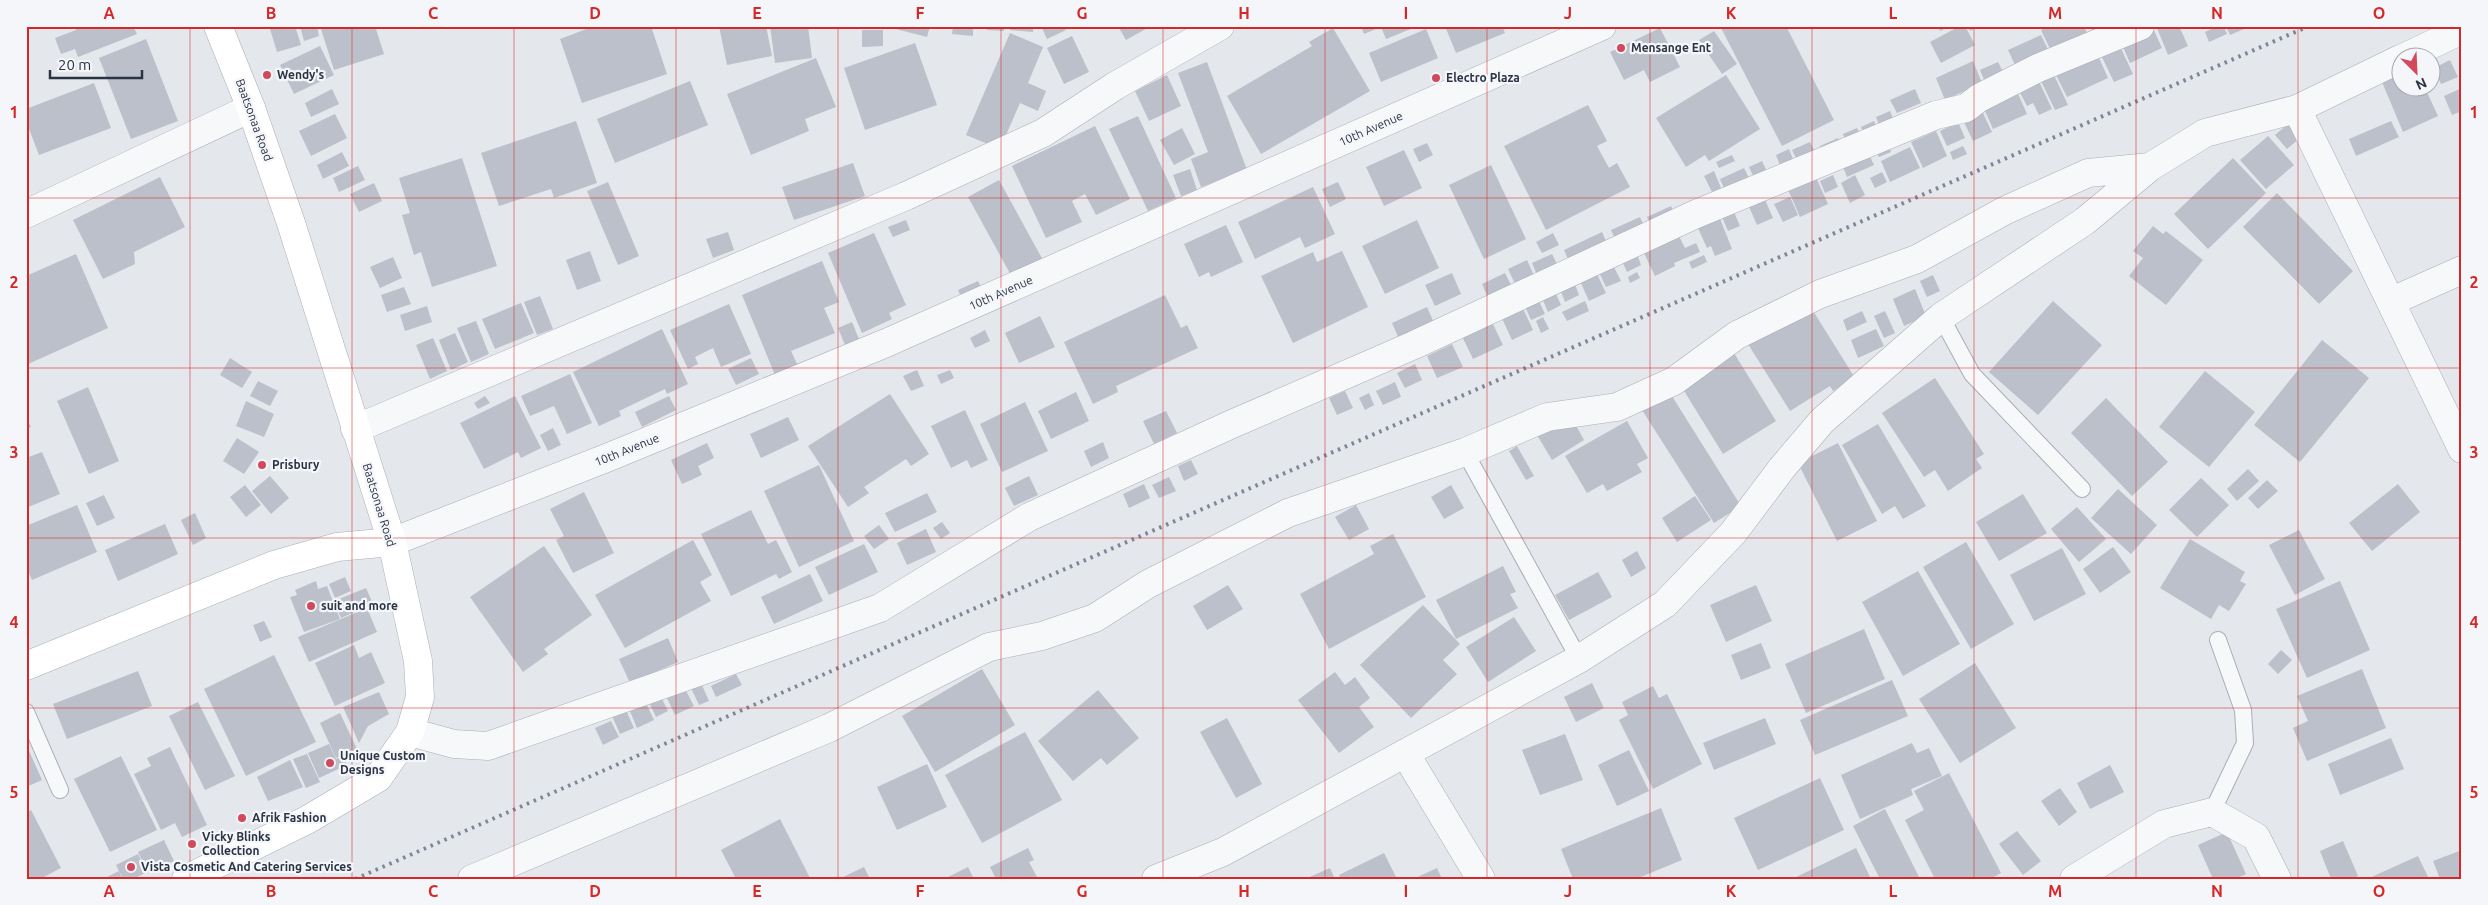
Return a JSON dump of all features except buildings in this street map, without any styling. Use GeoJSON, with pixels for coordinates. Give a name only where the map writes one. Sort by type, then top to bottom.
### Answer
{"type":"FeatureCollection","features":[{"type":"Feature","properties":{"kind":"street","name":"Baatsonaa Road"},"geometry":{"type":"LineString","coordinates":[[186,879],[308,820],[378,778],[410,732],[420,697],[418,661],[392,542],[291,223],[251,108],[218,26]]}},
{"type":"Feature","properties":{"kind":"street"},"geometry":{"type":"LineString","coordinates":[[355,429],[975,165],[1043,133],[1115,86],[1220,26]]}},
{"type":"Feature","properties":{"kind":"street","name":"10th Avenue"},"geometry":{"type":"LineString","coordinates":[[392,542],[609,457],[886,344],[1602,26]]}},
{"type":"Feature","properties":{"kind":"street"},"geometry":{"type":"LineString","coordinates":[[410,732],[454,744],[488,746],[880,608],[1029,517],[1206,436],[1414,345],[1696,214],[1936,115],[1966,108],[1979,98],[2038,68],[2140,26]]}},
{"type":"Feature","properties":{"kind":"street"},"geometry":{"type":"LineString","coordinates":[[2423,48],[2462,30]]}},
{"type":"Feature","properties":{"kind":"street"},"geometry":{"type":"LineString","coordinates":[[1156,879],[1223,852],[1578,659],[1665,604],[1733,533],[1782,468],[1822,421],[1941,317],[2085,221],[2150,167],[2206,133],[2297,109],[2390,64]]}},
{"type":"Feature","properties":{"kind":"street"},"geometry":{"type":"LineString","coordinates":[[26,214],[251,108]]}},
{"type":"Feature","properties":{"kind":"street"},"geometry":{"type":"LineString","coordinates":[[2297,109],[2392,301],[2462,449]]}},
{"type":"Feature","properties":{"kind":"street"},"geometry":{"type":"LineString","coordinates":[[472,879],[829,728],[989,647],[1042,636],[1094,618],[1148,584],[1288,513],[1465,452],[1547,417],[1616,407],[1674,381],[1737,335],[1820,294],[1917,260],[2004,211],[2088,172],[2150,167]]}},
{"type":"Feature","properties":{"kind":"street"},"geometry":{"type":"LineString","coordinates":[[2392,301],[2462,270]]}},
{"type":"Feature","properties":{"kind":"street"},"geometry":{"type":"LineString","coordinates":[[26,666],[274,565],[337,547],[392,542]]}},
{"type":"Feature","properties":{"kind":"street"},"geometry":{"type":"LineString","coordinates":[[1405,753],[1481,879]]}},
{"type":"Feature","properties":{"kind":"street"},"geometry":{"type":"LineString","coordinates":[[2074,879],[2164,824],[2212,812],[2256,837],[2277,879]]}},
{"type":"Feature","properties":{"kind":"lane"},"geometry":{"type":"LineString","coordinates":[[1941,317],[1972,374],[2082,489]]}},
{"type":"Feature","properties":{"kind":"lane"},"geometry":{"type":"LineString","coordinates":[[1465,452],[1578,659]]}},
{"type":"Feature","properties":{"kind":"lane"},"geometry":{"type":"LineString","coordinates":[[2212,812],[2245,743],[2243,710],[2218,640]]}},
{"type":"Feature","properties":{"kind":"lane"},"geometry":{"type":"LineString","coordinates":[[26,712],[60,790]]}},
{"type":"Feature","properties":{"kind":"railway"},"geometry":{"type":"LineString","coordinates":[[355,879],[2309,26]]}},
{"type":"Feature","properties":{"kind":"place","name":"Mensange Ent"},"geometry":{"type":"Point","coordinates":[1621,48]}},
{"type":"Feature","properties":{"kind":"place","name":"Wendy's"},"geometry":{"type":"Point","coordinates":[267,75]}},
{"type":"Feature","properties":{"kind":"place","name":"Electro Plaza"},"geometry":{"type":"Point","coordinates":[1436,78]}},
{"type":"Feature","properties":{"kind":"place","name":"Prisbury"},"geometry":{"type":"Point","coordinates":[262,465]}},
{"type":"Feature","properties":{"kind":"place","name":"suit and more"},"geometry":{"type":"Point","coordinates":[311,606]}},
{"type":"Feature","properties":{"kind":"place","name":"Unique Custom Designs"},"geometry":{"type":"Point","coordinates":[330,763]}},
{"type":"Feature","properties":{"kind":"place","name":"Afrik Fashion"},"geometry":{"type":"Point","coordinates":[242,818]}},
{"type":"Feature","properties":{"kind":"place","name":"Vicky Blinks Collection"},"geometry":{"type":"Point","coordinates":[192,844]}},
{"type":"Feature","properties":{"kind":"place","name":"Vista Cosmetic And Catering Services"},"geometry":{"type":"Point","coordinates":[131,867]}}]}
